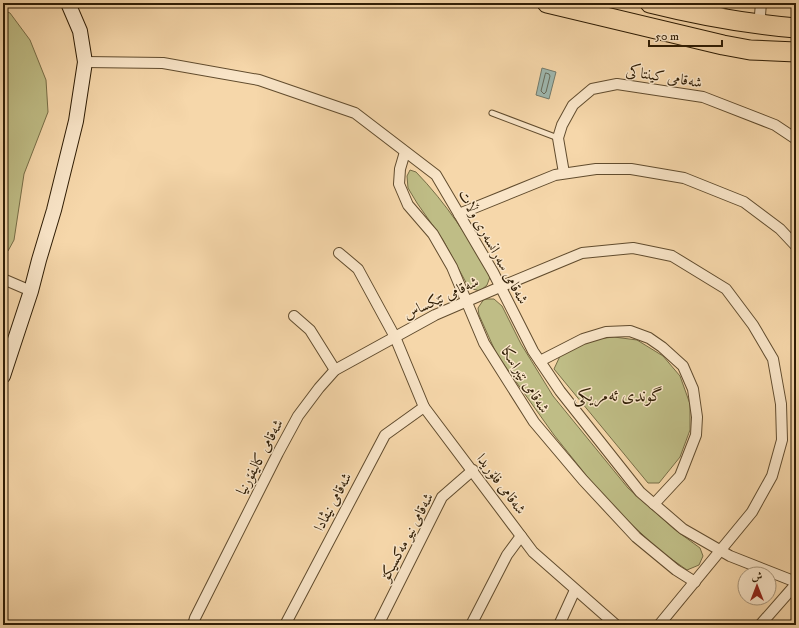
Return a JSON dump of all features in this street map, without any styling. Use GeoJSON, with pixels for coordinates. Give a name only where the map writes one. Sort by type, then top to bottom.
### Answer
{"type":"FeatureCollection","features":[{"type":"Feature","properties":{"kind":"highway"},"geometry":{"type":"LineString","coordinates":[[547,3],[723,45],[750,50],[796,52]]}},
{"type":"Feature","properties":{"kind":"highway"},"geometry":{"type":"LineString","coordinates":[[650,3],[763,25],[796,28]]}},
{"type":"Feature","properties":{"kind":"street"},"geometry":{"type":"LineString","coordinates":[[3,376],[32,291],[76,121],[85,62],[80,31],[68,3]]}},
{"type":"Feature","properties":{"kind":"street"},"geometry":{"type":"LineString","coordinates":[[681,10],[725,3]]}},
{"type":"Feature","properties":{"kind":"street"},"geometry":{"type":"LineString","coordinates":[[761,3],[760,15],[763,25]]}},
{"type":"Feature","properties":{"kind":"street","name":"شەقامی سەرانسەری وڵات"},"geometry":{"type":"LineString","coordinates":[[85,62],[163,63],[259,80],[355,113],[436,175],[500,287],[533,351],[564,397],[640,492],[683,529],[730,556],[796,583]]}},
{"type":"Feature","properties":{"kind":"street","name":"شەقامی کینتاکی"},"geometry":{"type":"LineString","coordinates":[[558,138],[562,125],[573,105],[592,89],[617,84],[703,97],[775,125],[796,139]]}},
{"type":"Feature","properties":{"kind":"street"},"geometry":{"type":"LineString","coordinates":[[558,138],[564,173]]}},
{"type":"Feature","properties":{"kind":"street","name":"شەقامی نێبراسکا"},"geometry":{"type":"LineString","coordinates":[[405,152],[400,169],[399,184],[408,205],[433,234],[452,267],[484,343],[534,422],[583,480],[636,537],[676,570],[695,582]]}},
{"type":"Feature","properties":{"kind":"street"},"geometry":{"type":"LineString","coordinates":[[459,214],[555,175],[596,169],[631,169],[684,178],[744,202],[780,229],[796,246]]}},
{"type":"Feature","properties":{"kind":"street","name":"شەقامی تێکساس"},"geometry":{"type":"LineString","coordinates":[[395,337],[435,315],[582,253],[632,248],[672,256],[726,288],[753,325],[774,359],[781,404],[782,440],[772,476],[752,512],[721,551]]}},
{"type":"Feature","properties":{"kind":"street","name":"شەقامی فلۆریدا"},"geometry":{"type":"LineString","coordinates":[[339,252],[358,269],[395,337],[424,407],[473,470],[533,552],[616,625]]}},
{"type":"Feature","properties":{"kind":"street"},"geometry":{"type":"LineString","coordinates":[[3,279],[32,291]]}},
{"type":"Feature","properties":{"kind":"street"},"geometry":{"type":"LineString","coordinates":[[294,316],[310,330],[335,370]]}},
{"type":"Feature","properties":{"kind":"street"},"geometry":{"type":"LineString","coordinates":[[540,361],[583,338],[606,332],[630,331],[649,338],[662,347],[682,366],[694,389],[697,417],[696,435],[680,476],[654,504]]}},
{"type":"Feature","properties":{"kind":"street","name":"شەقامی کالیفۆرنیا"},"geometry":{"type":"LineString","coordinates":[[193,625],[292,428],[318,388],[335,370],[395,337]]}},
{"type":"Feature","properties":{"kind":"street","name":"شەقامی نیڤادا"},"geometry":{"type":"LineString","coordinates":[[285,625],[385,435],[424,407]]}},
{"type":"Feature","properties":{"kind":"street","name":"شەقامی نیو مەکسیکۆ"},"geometry":{"type":"LineString","coordinates":[[378,625],[442,497],[473,470]]}},
{"type":"Feature","properties":{"kind":"street"},"geometry":{"type":"LineString","coordinates":[[471,625],[506,555],[521,536]]}},
{"type":"Feature","properties":{"kind":"street"},"geometry":{"type":"LineString","coordinates":[[659,625],[721,551]]}},
{"type":"Feature","properties":{"kind":"street"},"geometry":{"type":"LineString","coordinates":[[760,625],[796,583]]}},
{"type":"Feature","properties":{"kind":"street"},"geometry":{"type":"LineString","coordinates":[[559,625],[575,590]]}},
{"type":"Feature","properties":{"kind":"lane"},"geometry":{"type":"LineString","coordinates":[[492,113],[558,138]]}},
{"type":"Feature","properties":{"kind":"shaded area"},"geometry":{"type":"Polygon","coordinates":[[[3,10],[10,13],[30,40],[46,80],[48,112],[24,174],[14,240],[8,251],[3,250],[3,10]]]}},
{"type":"Feature","properties":{"kind":"shaded area"},"geometry":{"type":"Polygon","coordinates":[[[410,170],[416,172],[427,184],[466,235],[490,277],[487,285],[480,291],[469,288],[443,240],[408,188],[407,176],[410,170]]]}},
{"type":"Feature","properties":{"kind":"shaded area"},"geometry":{"type":"Polygon","coordinates":[[[484,299],[494,299],[502,306],[521,344],[553,396],[628,488],[674,529],[700,548],[703,556],[699,565],[687,570],[660,551],[606,500],[554,435],[497,355],[479,315],[478,308],[484,299]]]}},
{"type":"Feature","properties":{"kind":"shaded area"},"geometry":{"type":"Polygon","coordinates":[[[614,337],[637,340],[663,356],[680,376],[690,404],[690,430],[680,457],[659,483],[648,483],[554,369],[560,356],[579,345],[596,339],[614,337]]]}},
{"type":"Feature","properties":{"kind":"water"},"geometry":{"type":"Polygon","coordinates":[[[542,68],[556,72],[549,99],[536,95],[542,68]]]}},
{"type":"Feature","properties":{"kind":"district","name":"گوندی ئەمریکی"},"geometry":{"type":"Point","coordinates":[618,396]}}]}
